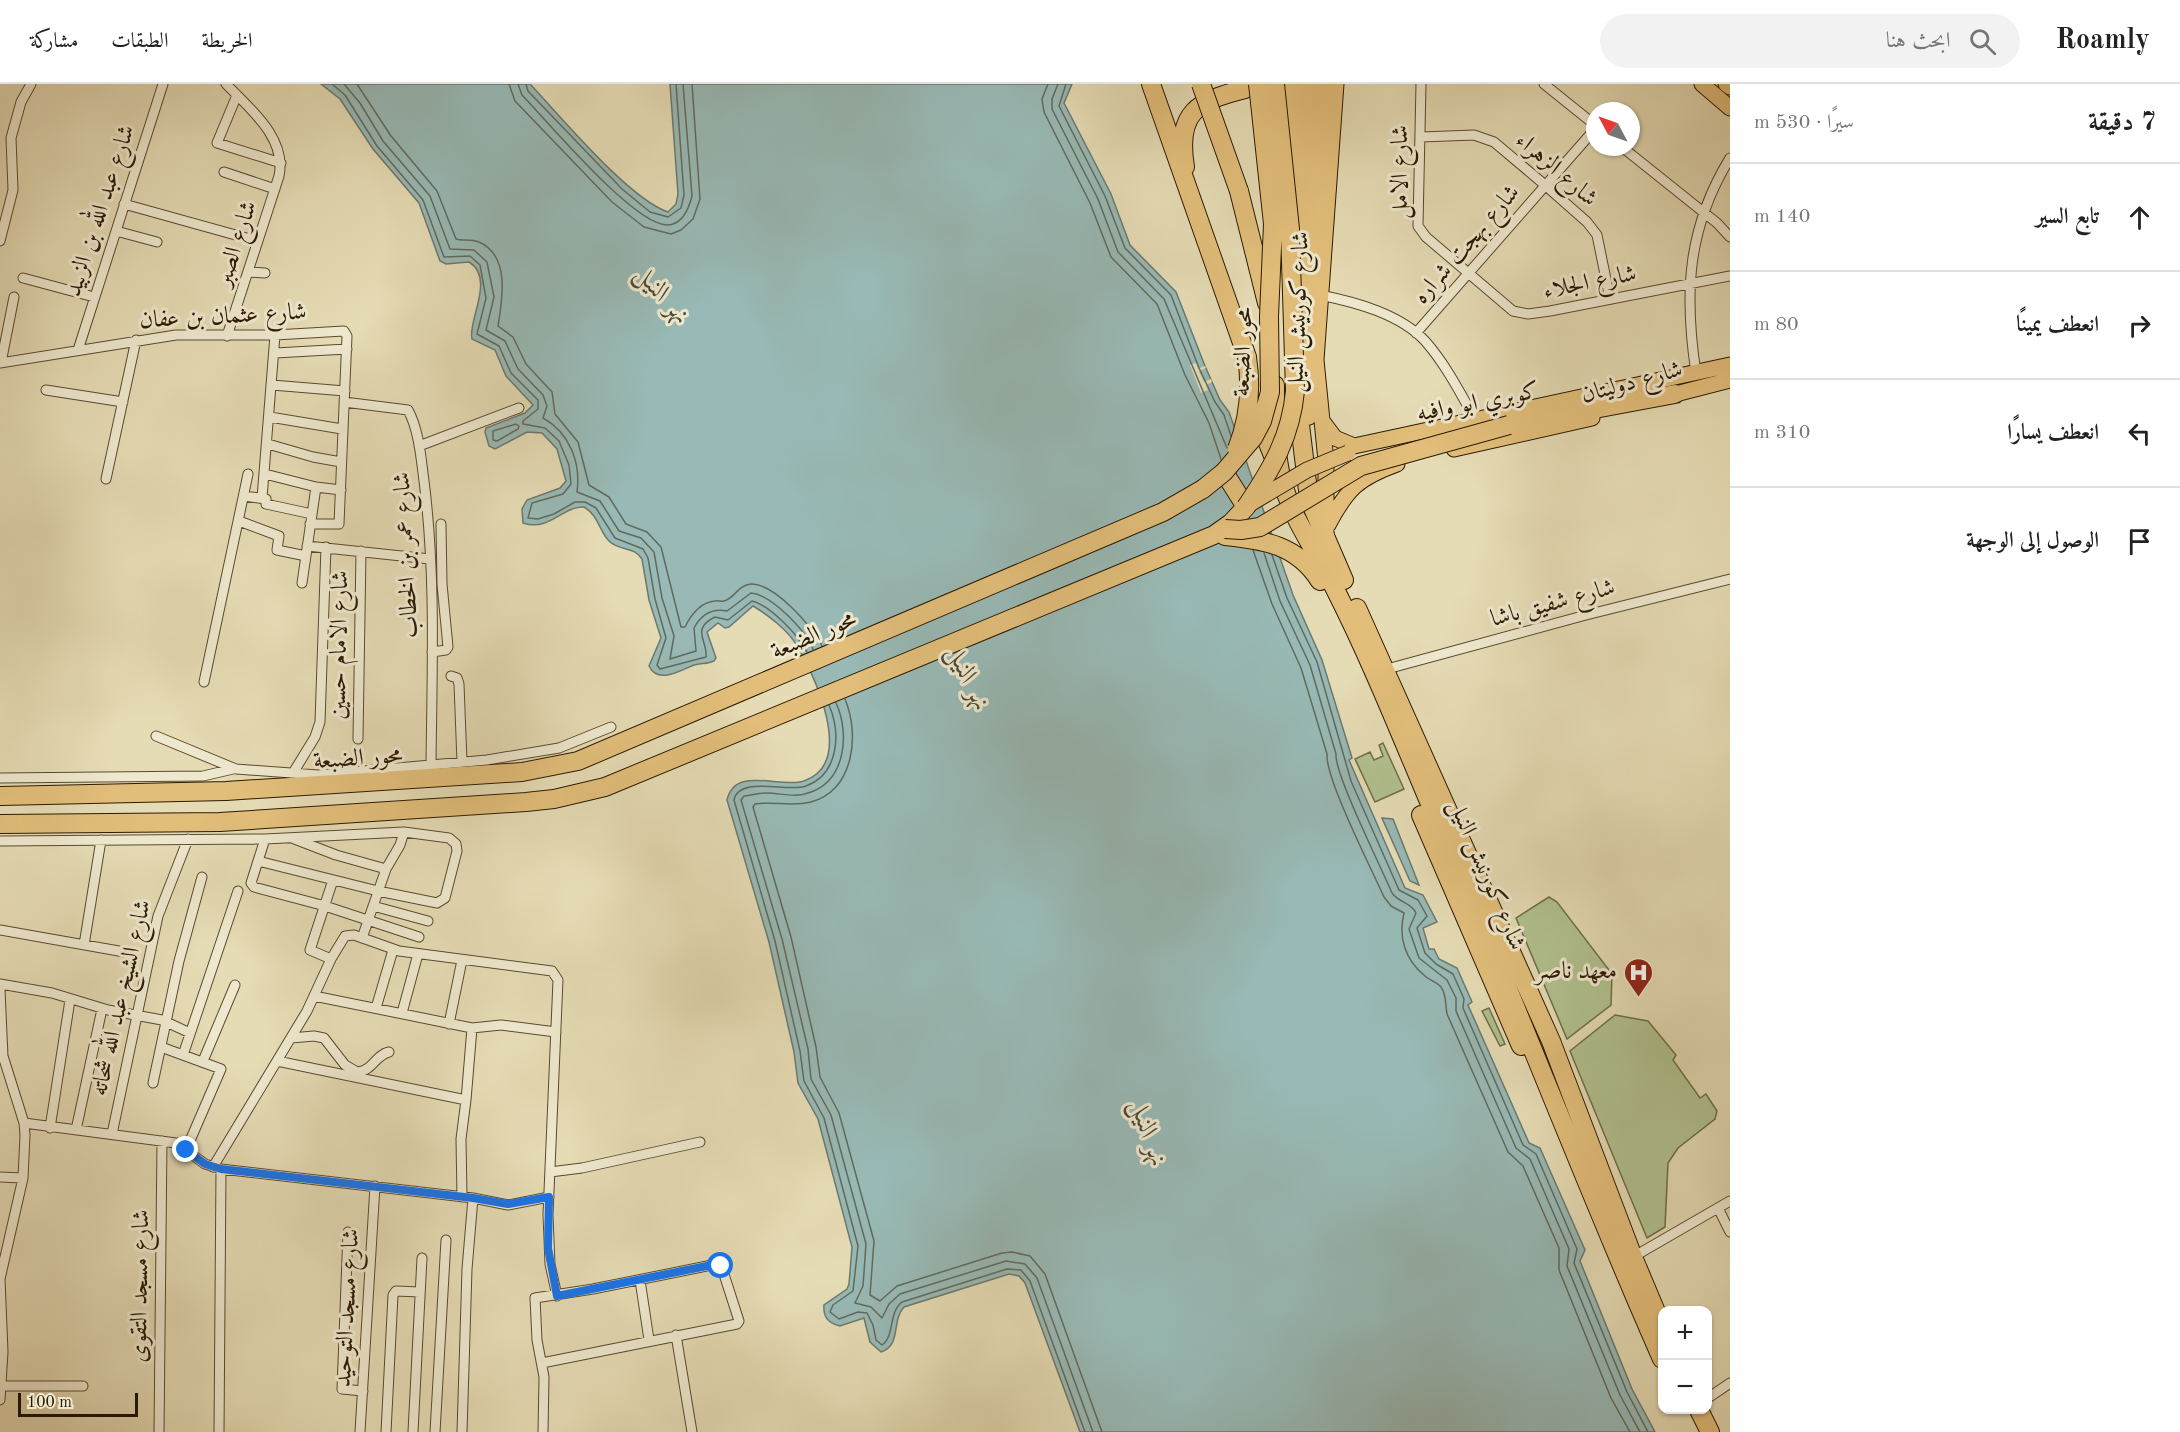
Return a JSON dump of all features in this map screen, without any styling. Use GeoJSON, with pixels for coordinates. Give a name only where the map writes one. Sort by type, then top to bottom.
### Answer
{"type":"FeatureCollection","features":[{"type":"Feature","properties":{"kind":"highway"},"geometry":{"type":"LineString","coordinates":[[1149,84],[1167,123],[1169,141],[1240,335],[1250,376],[1250,395],[1243,433],[1237,451],[1224,472],[1246,507]]}},
{"type":"Feature","properties":{"kind":"highway"},"geometry":{"type":"LineString","coordinates":[[1201,84],[1239,191],[1269,316]]}},
{"type":"Feature","properties":{"kind":"highway"},"geometry":{"type":"LineString","coordinates":[[1314,512],[1317,495],[1309,448],[1305,330],[1306,277],[1323,84]]}},
{"type":"Feature","properties":{"kind":"highway","name":"شارع كورنيش النيل"},"geometry":{"type":"LineString","coordinates":[[1291,86],[1281,184],[1275,338],[1275,417],[1282,481],[1295,515],[1346,611],[1527,1007],[1551,1041],[1658,1316]]}},
{"type":"Feature","properties":{"kind":"highway","name":"شارع كورنيش النيل"},"geometry":{"type":"LineString","coordinates":[[1291,86],[1300,150],[1299,226],[1292,331],[1302,456],[1314,512],[1387,669],[1527,1007],[1533,1048],[1620,1264],[1658,1350]]}},
{"type":"Feature","properties":{"kind":"highway","name":"محور الضبعة"},"geometry":{"type":"LineString","coordinates":[[1220,532],[1246,507],[1281,450],[1292,415],[1295,391],[1290,229],[1291,86]]}},
{"type":"Feature","properties":{"kind":"highway"},"geometry":{"type":"LineString","coordinates":[[1192,204],[1183,139],[1186,126],[1197,108],[1212,98],[1252,87]]}},
{"type":"Feature","properties":{"kind":"highway","name":"محور الضبعة"},"geometry":{"type":"LineString","coordinates":[[0,796],[226,791],[522,772],[578,761],[1163,512],[1191,497],[1224,472],[1253,438],[1266,412],[1271,383],[1269,316],[1273,224],[1252,87]]}},
{"type":"Feature","properties":{"kind":"highway"},"geometry":{"type":"LineString","coordinates":[[0,824],[220,822],[526,802],[582,793],[639,774],[1220,532],[1260,527],[1361,466],[1509,425],[1675,394]]}},
{"type":"Feature","properties":{"kind":"highway"},"geometry":{"type":"LineString","coordinates":[[1220,532],[1282,546],[1303,559],[1320,580],[1513,1031],[1555,1104]]}},
{"type":"Feature","properties":{"kind":"highway"},"geometry":{"type":"LineString","coordinates":[[1533,1048],[1539,1041],[1551,1041]]}},
{"type":"Feature","properties":{"kind":"highway"},"geometry":{"type":"LineString","coordinates":[[1687,1414],[1696,1432]]}},
{"type":"Feature","properties":{"kind":"highway"},"geometry":{"type":"LineString","coordinates":[[1701,1414],[1710,1432]]}},
{"type":"Feature","properties":{"kind":"main road","name":"شارع كورنيش النيل"},"geometry":{"type":"LineString","coordinates":[[1149,84],[1150,100],[1246,380],[1259,429],[1282,481]]}},
{"type":"Feature","properties":{"kind":"main road"},"geometry":{"type":"LineString","coordinates":[[1228,84],[1252,87],[1291,86]]}},
{"type":"Feature","properties":{"kind":"main road","name":"شارع كورنيش النيل"},"geometry":{"type":"LineString","coordinates":[[1326,534],[1326,460],[1316,360],[1336,84]]}},
{"type":"Feature","properties":{"kind":"main road"},"geometry":{"type":"LineString","coordinates":[[1702,84],[1730,108]]}},
{"type":"Feature","properties":{"kind":"main road"},"geometry":{"type":"LineString","coordinates":[[1726,84],[1730,87]]}},
{"type":"Feature","properties":{"kind":"main road","name":"شارع دوليتان"},"geometry":{"type":"LineString","coordinates":[[1322,421],[1335,438],[1354,446],[1730,365]]}},
{"type":"Feature","properties":{"kind":"main road","name":"كوبري ابو وافيه"},"geometry":{"type":"LineString","coordinates":[[1246,507],[1307,470],[1348,453],[1730,373]]}},
{"type":"Feature","properties":{"kind":"main road","name":"شارع دوليتان"},"geometry":{"type":"LineString","coordinates":[[1326,534],[1348,490],[1376,471],[1414,458],[1610,414],[1730,380]]}},
{"type":"Feature","properties":{"kind":"street"},"geometry":{"type":"LineString","coordinates":[[0,241],[13,190],[11,138],[21,102],[31,84]]}},
{"type":"Feature","properties":{"kind":"street","name":"شارع عبد الله بن الزبيد"},"geometry":{"type":"LineString","coordinates":[[78,350],[163,84]]}},
{"type":"Feature","properties":{"kind":"street"},"geometry":{"type":"LineString","coordinates":[[226,84],[237,95],[272,135],[281,163],[217,143],[237,95]]}},
{"type":"Feature","properties":{"kind":"street","name":"شارع الامل"},"geometry":{"type":"LineString","coordinates":[[1421,84],[1421,137],[1416,217],[1418,226],[1426,237],[1469,275]]}},
{"type":"Feature","properties":{"kind":"street"},"geometry":{"type":"LineString","coordinates":[[1544,84],[1586,119]]}},
{"type":"Feature","properties":{"kind":"street","name":"شارع الزهراء"},"geometry":{"type":"LineString","coordinates":[[1421,137],[1474,135],[1494,142],[1545,185],[1587,222],[1597,235],[1610,299]]}},
{"type":"Feature","properties":{"kind":"street","name":"شارع بهجت شراره"},"geometry":{"type":"LineString","coordinates":[[1416,333],[1469,275],[1586,137]]}},
{"type":"Feature","properties":{"kind":"street"},"geometry":{"type":"LineString","coordinates":[[1633,156],[1730,237]]}},
{"type":"Feature","properties":{"kind":"street"},"geometry":{"type":"LineString","coordinates":[[1696,373],[1689,325],[1689,284],[1704,213],[1730,158]]}},
{"type":"Feature","properties":{"kind":"street","name":"شارع الصبر"},"geometry":{"type":"LineString","coordinates":[[227,336],[275,189],[281,163]]}},
{"type":"Feature","properties":{"kind":"street"},"geometry":{"type":"LineString","coordinates":[[224,172],[275,189]]}},
{"type":"Feature","properties":{"kind":"street"},"geometry":{"type":"LineString","coordinates":[[124,204],[257,242]]}},
{"type":"Feature","properties":{"kind":"street"},"geometry":{"type":"LineString","coordinates":[[116,231],[157,242]]}},
{"type":"Feature","properties":{"kind":"street"},"geometry":{"type":"LineString","coordinates":[[248,272],[265,273]]}},
{"type":"Feature","properties":{"kind":"street","name":"شارع الجلاء"},"geometry":{"type":"LineString","coordinates":[[1469,275],[1507,307],[1520,314],[1550,311],[1730,276]]}},
{"type":"Feature","properties":{"kind":"street"},"geometry":{"type":"LineString","coordinates":[[23,278],[94,297]]}},
{"type":"Feature","properties":{"kind":"street"},"geometry":{"type":"LineString","coordinates":[[1320,295],[1371,309],[1416,333],[1448,372],[1476,421]]}},
{"type":"Feature","properties":{"kind":"street"},"geometry":{"type":"LineString","coordinates":[[1,363],[14,297]]}},
{"type":"Feature","properties":{"kind":"street","name":"شارع عثمان بن عفان"},"geometry":{"type":"LineString","coordinates":[[1,363],[176,335],[275,335],[341,331],[348,336],[347,349]]}},
{"type":"Feature","properties":{"kind":"street"},"geometry":{"type":"LineString","coordinates":[[262,498],[275,335]]}},
{"type":"Feature","properties":{"kind":"street"},"geometry":{"type":"LineString","coordinates":[[106,479],[136,340]]}},
{"type":"Feature","properties":{"kind":"street"},"geometry":{"type":"LineString","coordinates":[[244,495],[266,499],[266,504],[311,519],[339,524],[347,349],[274,353]]}},
{"type":"Feature","properties":{"kind":"street"},"geometry":{"type":"LineString","coordinates":[[272,385],[345,391]]}},
{"type":"Feature","properties":{"kind":"street"},"geometry":{"type":"LineString","coordinates":[[46,390],[123,402]]}},
{"type":"Feature","properties":{"kind":"street","name":"شارع عمر بن الخطاب"},"geometry":{"type":"LineString","coordinates":[[344,402],[408,410],[419,446],[426,499],[430,559],[431,765]]}},
{"type":"Feature","properties":{"kind":"street"},"geometry":{"type":"LineString","coordinates":[[419,446],[519,408]]}},
{"type":"Feature","properties":{"kind":"street"},"geometry":{"type":"LineString","coordinates":[[270,417],[342,429]]}},
{"type":"Feature","properties":{"kind":"street"},"geometry":{"type":"LineString","coordinates":[[268,444],[313,458],[341,462]]}},
{"type":"Feature","properties":{"kind":"street"},"geometry":{"type":"LineString","coordinates":[[204,682],[248,474]]}},
{"type":"Feature","properties":{"kind":"street"},"geometry":{"type":"LineString","coordinates":[[265,474],[316,487],[340,490]]}},
{"type":"Feature","properties":{"kind":"street"},"geometry":{"type":"LineString","coordinates":[[302,583],[316,487]]}},
{"type":"Feature","properties":{"kind":"street"},"geometry":{"type":"LineString","coordinates":[[239,521],[279,536],[277,550],[306,551],[326,547],[430,559]]}},
{"type":"Feature","properties":{"kind":"street"},"geometry":{"type":"LineString","coordinates":[[432,652],[446,651],[448,647],[442,584],[441,524]]}},
{"type":"Feature","properties":{"kind":"street"},"geometry":{"type":"LineString","coordinates":[[293,773],[315,737],[320,722],[326,547]]}},
{"type":"Feature","properties":{"kind":"street","name":"شارع الامام حسين"},"geometry":{"type":"LineString","coordinates":[[358,739],[361,551]]}},
{"type":"Feature","properties":{"kind":"street","name":"شارع شفيق باشا"},"geometry":{"type":"LineString","coordinates":[[1387,669],[1730,579]]}},
{"type":"Feature","properties":{"kind":"street"},"geometry":{"type":"LineString","coordinates":[[451,676],[457,678],[459,684],[462,762]]}},
{"type":"Feature","properties":{"kind":"street"},"geometry":{"type":"LineString","coordinates":[[0,778],[203,776],[236,769],[318,775],[462,762],[559,748],[611,727]]}},
{"type":"Feature","properties":{"kind":"street"},"geometry":{"type":"LineString","coordinates":[[156,736],[236,769]]}},
{"type":"Feature","properties":{"kind":"street"},"geometry":{"type":"LineString","coordinates":[[362,938],[386,869],[400,845],[404,832]]}},
{"type":"Feature","properties":{"kind":"street"},"geometry":{"type":"LineString","coordinates":[[0,841],[265,839],[404,832],[440,836],[456,844],[457,851],[445,898],[437,903],[258,861]]}},
{"type":"Feature","properties":{"kind":"street"},"geometry":{"type":"LineString","coordinates":[[290,837],[328,852],[386,869]]}},
{"type":"Feature","properties":{"kind":"street","name":"شارع الشيخ عبد الله شحاته"},"geometry":{"type":"LineString","coordinates":[[112,1134],[158,916],[188,839]]}},
{"type":"Feature","properties":{"kind":"street"},"geometry":{"type":"LineString","coordinates":[[265,839],[253,886],[325,906],[419,937]]}},
{"type":"Feature","properties":{"kind":"street"},"geometry":{"type":"LineString","coordinates":[[84,945],[101,840]]}},
{"type":"Feature","properties":{"kind":"street"},"geometry":{"type":"LineString","coordinates":[[153,1083],[202,877]]}},
{"type":"Feature","properties":{"kind":"street"},"geometry":{"type":"LineString","coordinates":[[331,959],[310,951],[333,880]]}},
{"type":"Feature","properties":{"kind":"street"},"geometry":{"type":"LineString","coordinates":[[183,1055],[238,891]]}},
{"type":"Feature","properties":{"kind":"street"},"geometry":{"type":"LineString","coordinates":[[373,906],[428,921]]}},
{"type":"Feature","properties":{"kind":"street"},"geometry":{"type":"LineString","coordinates":[[0,930],[130,952]]}},
{"type":"Feature","properties":{"kind":"street"},"geometry":{"type":"LineString","coordinates":[[219,1432],[217,1168],[291,1038],[345,936],[351,934],[393,950],[555,972],[558,980],[548,1248],[557,1296]]}},
{"type":"Feature","properties":{"kind":"street"},"geometry":{"type":"LineString","coordinates":[[376,1008],[393,950]]}},
{"type":"Feature","properties":{"kind":"street"},"geometry":{"type":"LineString","coordinates":[[402,1013],[418,954]]}},
{"type":"Feature","properties":{"kind":"street"},"geometry":{"type":"LineString","coordinates":[[449,1024],[462,960]]}},
{"type":"Feature","properties":{"kind":"street"},"geometry":{"type":"LineString","coordinates":[[0,984],[52,993],[102,1009],[166,1022],[190,1033]]}},
{"type":"Feature","properties":{"kind":"street"},"geometry":{"type":"LineString","coordinates":[[203,1061],[235,986]]}},
{"type":"Feature","properties":{"kind":"street"},"geometry":{"type":"LineString","coordinates":[[0,990],[3,1056],[24,1122],[23,1178],[0,1279],[3,1299],[0,1400]]}},
{"type":"Feature","properties":{"kind":"street"},"geometry":{"type":"LineString","coordinates":[[314,996],[472,1028],[501,1025],[556,1032]]}},
{"type":"Feature","properties":{"kind":"street"},"geometry":{"type":"LineString","coordinates":[[50,1128],[70,1000]]}},
{"type":"Feature","properties":{"kind":"street"},"geometry":{"type":"LineString","coordinates":[[76,1130],[102,1009]]}},
{"type":"Feature","properties":{"kind":"street"},"geometry":{"type":"LineString","coordinates":[[462,1197],[461,1139],[472,1028]]}},
{"type":"Feature","properties":{"kind":"street"},"geometry":{"type":"LineString","coordinates":[[291,1038],[314,1036],[324,1038],[345,1065],[357,1072],[365,1071],[381,1055],[389,1052]]}},
{"type":"Feature","properties":{"kind":"street"},"geometry":{"type":"LineString","coordinates":[[160,1047],[203,1061],[219,1068],[221,1073],[186,1150]]}},
{"type":"Feature","properties":{"kind":"street"},"geometry":{"type":"LineString","coordinates":[[277,1061],[466,1100]]}},
{"type":"Feature","properties":{"kind":"street"},"geometry":{"type":"LineString","coordinates":[[24,1122],[50,1128],[176,1143],[217,1168],[508,1204],[549,1197]]}},
{"type":"Feature","properties":{"kind":"street","name":"شارع مسجد التقوى"},"geometry":{"type":"LineString","coordinates":[[159,1432],[162,1141]]}},
{"type":"Feature","properties":{"kind":"street"},"geometry":{"type":"LineString","coordinates":[[550,1172],[592,1166],[700,1142]]}},
{"type":"Feature","properties":{"kind":"street"},"geometry":{"type":"LineString","coordinates":[[0,1177],[23,1178]]}},
{"type":"Feature","properties":{"kind":"street","name":"شارع مسجد التوحيد"},"geometry":{"type":"LineString","coordinates":[[360,1432],[375,1186]]}},
{"type":"Feature","properties":{"kind":"street"},"geometry":{"type":"LineString","coordinates":[[462,1432],[467,1269],[473,1198]]}},
{"type":"Feature","properties":{"kind":"street"},"geometry":{"type":"LineString","coordinates":[[1633,1257],[1730,1201]]}},
{"type":"Feature","properties":{"kind":"street"},"geometry":{"type":"LineString","coordinates":[[1718,1208],[1730,1232]]}},
{"type":"Feature","properties":{"kind":"street"},"geometry":{"type":"LineString","coordinates":[[348,1232],[342,1389],[363,1391]]}},
{"type":"Feature","properties":{"kind":"street"},"geometry":{"type":"LineString","coordinates":[[435,1432],[446,1240]]}},
{"type":"Feature","properties":{"kind":"street"},"geometry":{"type":"LineString","coordinates":[[413,1432],[422,1258]]}},
{"type":"Feature","properties":{"kind":"street"},"geometry":{"type":"LineString","coordinates":[[542,1363],[739,1322],[721,1266],[717,1264],[534,1299],[542,1363],[543,1432]]}},
{"type":"Feature","properties":{"kind":"street"},"geometry":{"type":"LineString","coordinates":[[640,1280],[650,1340]]}},
{"type":"Feature","properties":{"kind":"street"},"geometry":{"type":"LineString","coordinates":[[386,1432],[393,1295],[396,1291],[420,1292]]}},
{"type":"Feature","properties":{"kind":"street"},"geometry":{"type":"LineString","coordinates":[[676,1335],[692,1432]]}},
{"type":"Feature","properties":{"kind":"street"},"geometry":{"type":"LineString","coordinates":[[1712,1395],[1730,1383]]}},
{"type":"Feature","properties":{"kind":"street"},"geometry":{"type":"LineString","coordinates":[[1,1386],[83,1386]]}},
{"type":"Feature","properties":{"kind":"green space"},"geometry":{"type":"Polygon","coordinates":[[[1383,743],[1404,789],[1375,802],[1355,759],[1370,752],[1374,760],[1383,756],[1379,745],[1383,743]]]}},
{"type":"Feature","properties":{"kind":"green space"},"geometry":{"type":"Polygon","coordinates":[[[1549,897],[1557,902],[1612,974],[1611,1005],[1567,1039],[1516,918],[1549,897]]]}},
{"type":"Feature","properties":{"kind":"green space"},"geometry":{"type":"Polygon","coordinates":[[[1489,1008],[1505,1044],[1500,1046],[1482,1011],[1489,1008]]]}},
{"type":"Feature","properties":{"kind":"green space"},"geometry":{"type":"Polygon","coordinates":[[[1615,1015],[1648,1021],[1676,1055],[1673,1060],[1700,1098],[1706,1094],[1717,1111],[1715,1119],[1678,1148],[1668,1163],[1665,1227],[1647,1238],[1570,1051],[1615,1015]]]}},
{"type":"Feature","properties":{"kind":"water","name":"نهر النيل"},"geometry":{"type":"Polygon","coordinates":[[[321,84],[530,84],[615,174],[652,204],[668,212],[676,204],[678,194],[670,84],[1072,84],[1064,103],[1111,194],[1130,245],[1176,292],[1220,400],[1229,412],[1293,595],[1322,660],[1352,758],[1349,760],[1405,888],[1423,895],[1437,922],[1423,928],[1429,949],[1434,949],[1439,959],[1457,968],[1472,1002],[1468,1005],[1529,1143],[1540,1148],[1585,1250],[1580,1261],[1632,1389],[1655,1432],[1080,1432],[1025,1283],[1019,1276],[1009,1274],[904,1307],[898,1319],[892,1344],[881,1352],[870,1342],[864,1318],[840,1326],[829,1321],[824,1313],[824,1305],[847,1289],[852,1247],[818,1119],[798,1083],[794,1052],[769,942],[727,800],[732,789],[739,783],[760,780],[794,783],[804,781],[819,771],[827,757],[829,739],[827,718],[813,678],[797,646],[784,629],[753,606],[729,627],[725,628],[718,623],[707,632],[716,658],[714,661],[694,665],[676,673],[658,675],[649,666],[661,638],[649,600],[642,559],[639,555],[609,541],[596,519],[584,507],[569,510],[541,524],[523,523],[522,509],[527,500],[560,488],[566,481],[557,449],[542,433],[527,432],[495,449],[489,446],[486,428],[525,413],[533,405],[506,376],[495,350],[472,339],[480,289],[477,269],[469,262],[446,264],[440,261],[419,203],[373,149],[340,99],[321,84]]]}},
{"type":"Feature","properties":{"kind":"water"},"geometry":{"type":"Polygon","coordinates":[[[1382,818],[1393,819],[1419,885],[1410,881],[1382,818]]]}},
{"type":"Feature","properties":{"kind":"pier"},"geometry":{"type":"Polygon","coordinates":[[[1196,363],[1198,369],[1205,366],[1206,368],[1199,371],[1204,382],[1211,379],[1212,382],[1206,385],[1208,390],[1201,393],[1190,365],[1196,363]]]}},
{"type":"Feature","properties":{"kind":"place","name":"معهد ناصر"},"geometry":{"type":"Point","coordinates":[1638,998]}},
{"type":"Feature","properties":{"kind":"route"},"geometry":{"type":"LineString","coordinates":[[186,1150],[205,1164],[221,1169],[473,1198],[497,1204],[549,1197],[548,1248],[557,1296],[717,1264],[721,1266]]}}]}
